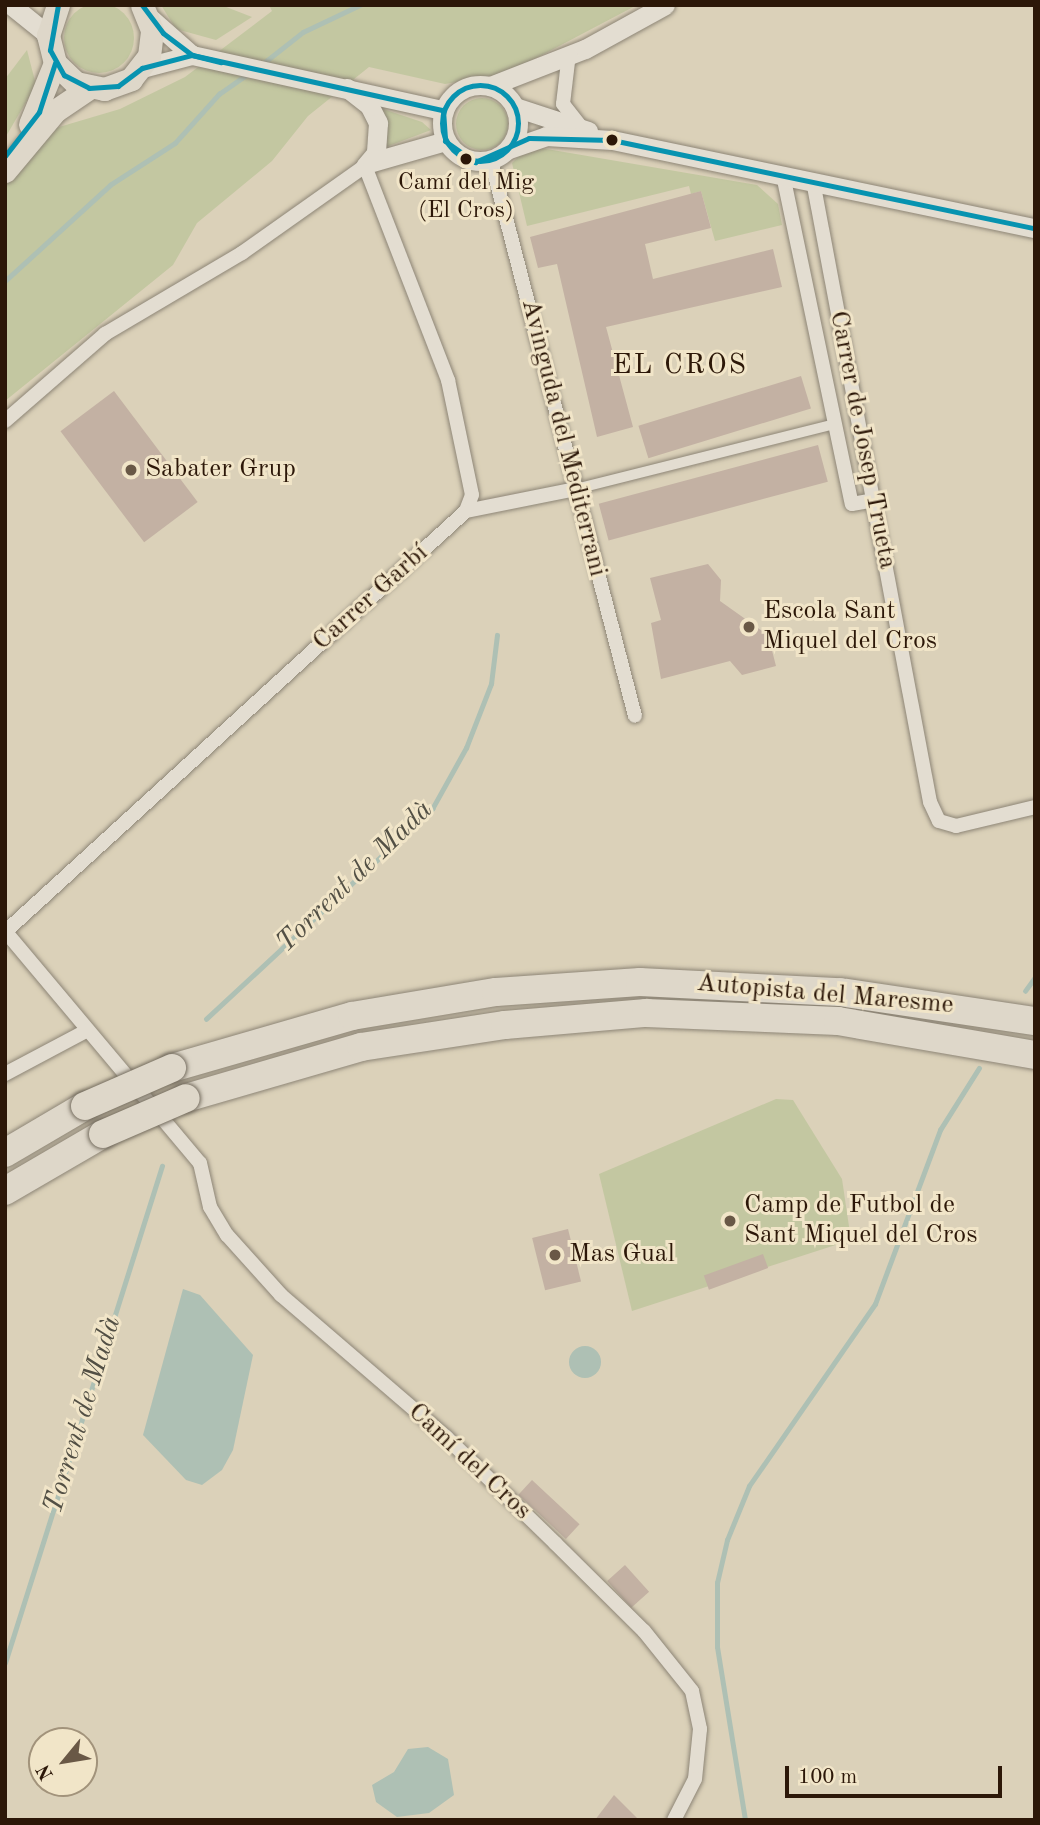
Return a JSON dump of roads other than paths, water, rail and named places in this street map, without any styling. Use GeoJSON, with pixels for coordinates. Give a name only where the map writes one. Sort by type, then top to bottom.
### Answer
{"type":"FeatureCollection","features":[{"type":"Feature","properties":{"kind":"highway","name":"Autopista del Maresme"},"geometry":{"type":"LineString","coordinates":[[5,1153],[85,1107],[172,1068],[352,1016],[496,992],[640,982],[840,992],[1035,1021]]}},
{"type":"Feature","properties":{"kind":"highway","name":"Autopista del Maresme"},"geometry":{"type":"LineString","coordinates":[[5,1191],[103,1134],[186,1098],[361,1047],[505,1025],[646,1013],[838,1021],[1035,1055]]}},
{"type":"Feature","properties":{"kind":"main road"},"geometry":{"type":"LineString","coordinates":[[5,156],[40,112],[55,63],[48,35],[58,5]]}},
{"type":"Feature","properties":{"kind":"main road"},"geometry":{"type":"LineString","coordinates":[[5,171],[55,111],[89,88],[118,86],[142,68],[152,43],[145,11]]}},
{"type":"Feature","properties":{"kind":"main road"},"geometry":{"type":"LineString","coordinates":[[55,63],[89,88]]}},
{"type":"Feature","properties":{"kind":"street"},"geometry":{"type":"LineString","coordinates":[[11,5],[48,35]]}},
{"type":"Feature","properties":{"kind":"street"},"geometry":{"type":"LineString","coordinates":[[665,5],[585,49],[490,86],[467,86],[443,110],[445,141],[467,160],[491,160],[509,149],[546,136],[612,140],[1035,228]]}},
{"type":"Feature","properties":{"kind":"street"},"geometry":{"type":"LineString","coordinates":[[145,11],[192,55]]}},
{"type":"Feature","properties":{"kind":"street"},"geometry":{"type":"LineString","coordinates":[[513,104],[585,49]]}},
{"type":"Feature","properties":{"kind":"street"},"geometry":{"type":"LineString","coordinates":[[142,68],[192,55],[344,86],[443,110]]}},
{"type":"Feature","properties":{"kind":"street"},"geometry":{"type":"LineString","coordinates":[[568,62],[563,104],[582,128]]}},
{"type":"Feature","properties":{"kind":"street"},"geometry":{"type":"LineString","coordinates":[[344,86],[374,113],[379,143],[369,164],[448,380],[470,477],[466,511],[576,489],[835,424]]}},
{"type":"Feature","properties":{"kind":"street"},"geometry":{"type":"LineString","coordinates":[[490,86],[513,104],[612,140]]}},
{"type":"Feature","properties":{"kind":"street"},"geometry":{"type":"LineString","coordinates":[[509,149],[518,122],[513,104]]}},
{"type":"Feature","properties":{"kind":"street"},"geometry":{"type":"LineString","coordinates":[[5,421],[105,334],[242,253],[369,164],[445,141]]}},
{"type":"Feature","properties":{"kind":"street","name":"Avinguda del Mediterrani"},"geometry":{"type":"LineString","coordinates":[[491,160],[635,716]]}},
{"type":"Feature","properties":{"kind":"street"},"geometry":{"type":"LineString","coordinates":[[783,175],[852,504],[875,500]]}},
{"type":"Feature","properties":{"kind":"street","name":"Carrer de Josep Trueta"},"geometry":{"type":"LineString","coordinates":[[813,181],[930,802],[939,821],[956,825],[1035,807]]}},
{"type":"Feature","properties":{"kind":"street","name":"Carrer Garbí"},"geometry":{"type":"LineString","coordinates":[[5,931],[466,511]]}},
{"type":"Feature","properties":{"kind":"street","name":"Camí del Cros"},"geometry":{"type":"LineString","coordinates":[[5,931],[169,1132],[200,1163],[210,1207],[227,1235],[281,1295],[446,1437],[644,1630],[692,1691],[700,1730],[695,1779],[674,1820]]}},
{"type":"Feature","properties":{"kind":"street"},"geometry":{"type":"LineString","coordinates":[[5,1074],[86,1031]]}},
{"type":"Feature","properties":{"kind":"waterway"},"geometry":{"type":"LineString","coordinates":[[261,65],[303,32],[360,5]]}},
{"type":"Feature","properties":{"kind":"waterway"},"geometry":{"type":"LineString","coordinates":[[5,281],[110,185],[175,143],[219,94],[248,74]]}},
{"type":"Feature","properties":{"kind":"waterway","name":"Torrent de Madà"},"geometry":{"type":"LineString","coordinates":[[206,1019],[432,809],[466,748],[491,684],[497,635]]}},
{"type":"Feature","properties":{"kind":"waterway"},"geometry":{"type":"LineString","coordinates":[[1025,991],[1035,977]]}},
{"type":"Feature","properties":{"kind":"waterway"},"geometry":{"type":"LineString","coordinates":[[745,1820],[717,1647],[717,1583],[727,1540],[749,1486],[875,1304],[940,1130],[979,1068]]}},
{"type":"Feature","properties":{"kind":"waterway","name":"Torrent de Madà"},"geometry":{"type":"LineString","coordinates":[[5,1663],[162,1166]]}},
{"type":"Feature","properties":{"kind":"place","name":"Camí del Mig (El Cros)"},"geometry":{"type":"Point","coordinates":[466,159]}},
{"type":"Feature","properties":{"kind":"place","name":"Sabater Grup"},"geometry":{"type":"Point","coordinates":[131,470]}},
{"type":"Feature","properties":{"kind":"place","name":"Escola Sant Miquel del Cros"},"geometry":{"type":"Point","coordinates":[749,627]}},
{"type":"Feature","properties":{"kind":"place","name":"Camp de Futbol de Sant Miquel del Cros"},"geometry":{"type":"Point","coordinates":[730,1221]}},
{"type":"Feature","properties":{"kind":"place","name":"Mas Gual"},"geometry":{"type":"Point","coordinates":[555,1255]}},
{"type":"Feature","properties":{"kind":"district","name":"EL CROS"},"geometry":{"type":"Point","coordinates":[680,366]}}]}
